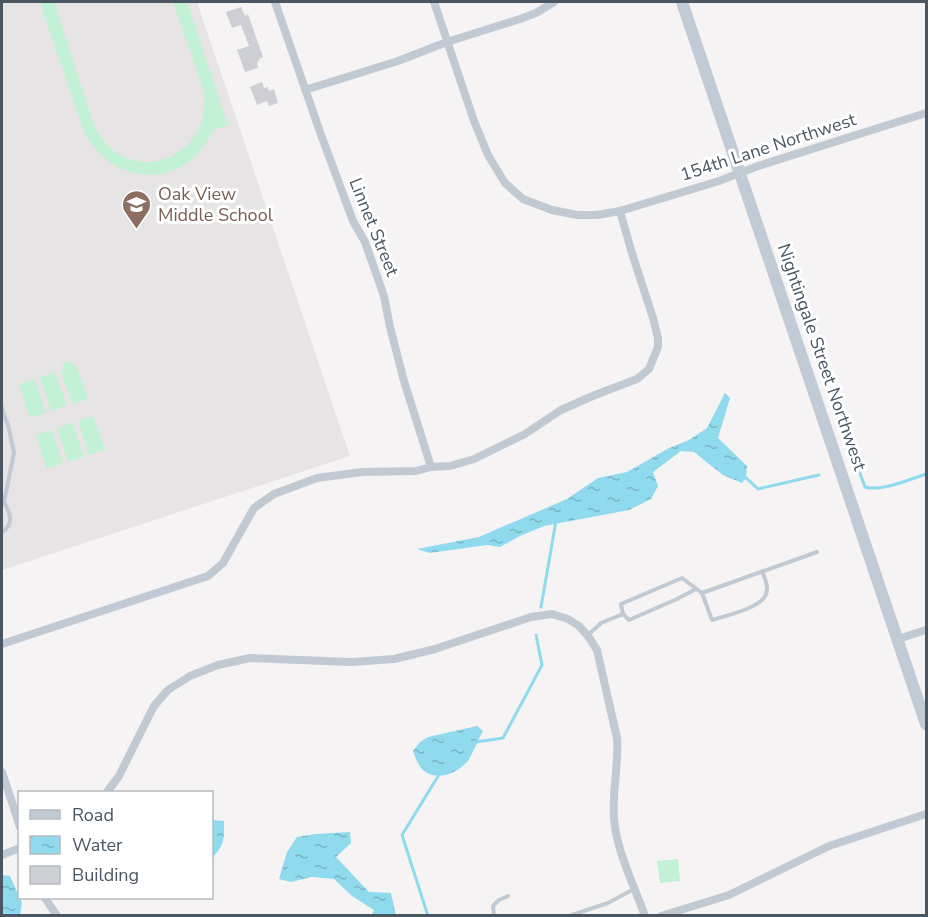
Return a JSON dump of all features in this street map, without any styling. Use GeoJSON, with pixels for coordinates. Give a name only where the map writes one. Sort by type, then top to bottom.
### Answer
{"type":"FeatureCollection","features":[{"type":"Feature","properties":{"kind":"street","name":"Linnet Street"},"geometry":{"type":"LineString","coordinates":[[275,2],[353,221],[365,242],[384,296],[404,381],[431,467]]}},
{"type":"Feature","properties":{"kind":"street","name":"154th Lane Northwest"},"geometry":{"type":"LineString","coordinates":[[434,2],[488,156],[505,183],[523,199],[552,210],[578,215],[597,215],[620,211],[927,113]]}},
{"type":"Feature","properties":{"kind":"street"},"geometry":{"type":"LineString","coordinates":[[305,90],[532,15],[554,2]]}},
{"type":"Feature","properties":{"kind":"street","name":"Nightingale Street Northwest"},"geometry":{"type":"LineString","coordinates":[[682,2],[927,724]]}},
{"type":"Feature","properties":{"kind":"street"},"geometry":{"type":"LineString","coordinates":[[2,644],[208,576],[223,563],[254,508],[274,494],[317,478],[362,472],[416,471],[450,466],[474,459],[525,434],[561,410],[637,380],[649,369],[658,347],[658,338],[620,211]]}},
{"type":"Feature","properties":{"kind":"street"},"geometry":{"type":"LineString","coordinates":[[107,791],[119,776],[156,702],[177,683],[203,671],[250,658],[352,662],[386,660],[435,649],[531,617],[552,614],[574,623],[588,636],[597,650],[617,738],[614,817],[619,845],[645,915]]}},
{"type":"Feature","properties":{"kind":"street"},"geometry":{"type":"LineString","coordinates":[[898,639],[927,630]]}},
{"type":"Feature","properties":{"kind":"street"},"geometry":{"type":"LineString","coordinates":[[2,772],[18,821]]}},
{"type":"Feature","properties":{"kind":"street"},"geometry":{"type":"LineString","coordinates":[[661,915],[729,895],[829,846],[927,814]]}},
{"type":"Feature","properties":{"kind":"street"},"geometry":{"type":"LineString","coordinates":[[2,855],[18,849]]}},
{"type":"Feature","properties":{"kind":"street"},"geometry":{"type":"LineString","coordinates":[[46,899],[57,915]]}},
{"type":"Feature","properties":{"kind":"lane"},"geometry":{"type":"LineString","coordinates":[[2,408],[14,453],[3,502],[11,515],[10,524],[2,532]]}},
{"type":"Feature","properties":{"kind":"lane"},"geometry":{"type":"LineString","coordinates":[[702,593],[817,552]]}},
{"type":"Feature","properties":{"kind":"lane"},"geometry":{"type":"LineString","coordinates":[[696,589],[629,620],[622,614],[621,604],[682,578],[702,593],[712,620],[759,604],[766,594],[767,586],[762,571]]}},
{"type":"Feature","properties":{"kind":"lane"},"geometry":{"type":"LineString","coordinates":[[588,636],[601,623],[622,614]]}},
{"type":"Feature","properties":{"kind":"lane"},"geometry":{"type":"LineString","coordinates":[[569,915],[608,903],[635,888]]}},
{"type":"Feature","properties":{"kind":"lane"},"geometry":{"type":"LineString","coordinates":[[494,915],[493,906],[508,896]]}},
{"type":"Feature","properties":{"kind":"shaded area","name":"Oak View Middle School"},"geometry":{"type":"Polygon","coordinates":[[[2,2],[197,2],[350,456],[2,570],[2,2]]]}},
{"type":"Feature","properties":{"kind":"green space"},"geometry":{"type":"Polygon","coordinates":[[[41,2],[54,2],[94,125],[108,145],[125,157],[144,162],[164,160],[181,151],[195,136],[203,116],[204,92],[173,2],[187,2],[228,125],[213,130],[201,150],[186,164],[168,172],[148,175],[129,172],[111,163],[95,149],[83,129],[41,2]]]}},
{"type":"Feature","properties":{"kind":"green space"},"geometry":{"type":"Polygon","coordinates":[[[71,361],[73,366],[76,365],[88,399],[72,404],[60,370],[64,369],[62,363],[71,361]]]}},
{"type":"Feature","properties":{"kind":"green space"},"geometry":{"type":"Polygon","coordinates":[[[55,372],[67,406],[51,411],[40,377],[55,372]]]}},
{"type":"Feature","properties":{"kind":"green space"},"geometry":{"type":"Polygon","coordinates":[[[35,379],[46,413],[30,418],[19,384],[35,379]]]}},
{"type":"Feature","properties":{"kind":"green space"},"geometry":{"type":"Polygon","coordinates":[[[93,416],[105,450],[89,455],[78,421],[93,416]]]}},
{"type":"Feature","properties":{"kind":"green space"},"geometry":{"type":"Polygon","coordinates":[[[73,423],[84,457],[68,462],[57,428],[73,423]]]}},
{"type":"Feature","properties":{"kind":"green space"},"geometry":{"type":"Polygon","coordinates":[[[52,430],[63,463],[47,469],[36,435],[52,430]]]}},
{"type":"Feature","properties":{"kind":"green space"},"geometry":{"type":"Polygon","coordinates":[[[678,859],[680,881],[660,883],[657,861],[678,859]]]}},
{"type":"Feature","properties":{"kind":"water"},"geometry":{"type":"Polygon","coordinates":[[[725,393],[730,398],[718,438],[747,466],[746,478],[742,483],[723,475],[694,452],[681,451],[653,472],[658,486],[651,499],[629,510],[544,526],[500,547],[487,545],[430,553],[417,549],[479,537],[567,499],[598,478],[627,472],[669,448],[689,440],[707,428],[725,393]]]}},
{"type":"Feature","properties":{"kind":"water"},"geometry":{"type":"Polygon","coordinates":[[[477,726],[483,731],[468,761],[458,770],[439,776],[427,773],[421,768],[413,751],[420,742],[428,737],[477,726]]]}},
{"type":"Feature","properties":{"kind":"water"},"geometry":{"type":"Polygon","coordinates":[[[213,820],[224,821],[222,845],[213,857],[213,820]]]}},
{"type":"Feature","properties":{"kind":"water"},"geometry":{"type":"Polygon","coordinates":[[[350,832],[351,843],[336,857],[369,892],[391,893],[396,915],[372,915],[374,910],[352,896],[334,879],[311,877],[291,882],[279,879],[287,852],[297,837],[350,832]]]}},
{"type":"Feature","properties":{"kind":"water"},"geometry":{"type":"Polygon","coordinates":[[[2,875],[10,876],[18,899],[22,903],[20,915],[2,915],[2,875]]]}},
{"type":"Feature","properties":{"kind":"building"},"geometry":{"type":"Polygon","coordinates":[[[241,7],[245,16],[248,14],[263,57],[257,62],[258,68],[245,72],[237,50],[249,46],[241,25],[232,28],[226,12],[241,7]]]}},
{"type":"Feature","properties":{"kind":"building"},"geometry":{"type":"Polygon","coordinates":[[[262,82],[264,88],[268,87],[269,91],[274,89],[278,103],[269,106],[267,101],[257,105],[250,87],[262,82]]]}},
{"type":"Feature","properties":{"kind":"waterway"},"geometry":{"type":"LineString","coordinates":[[858,468],[865,487],[872,488],[896,484],[926,474]]}},
{"type":"Feature","properties":{"kind":"waterway"},"geometry":{"type":"LineString","coordinates":[[743,475],[758,489],[819,475]]}},
{"type":"Feature","properties":{"kind":"waterway"},"geometry":{"type":"LineString","coordinates":[[541,607],[556,521]]}},
{"type":"Feature","properties":{"kind":"waterway"},"geometry":{"type":"LineString","coordinates":[[476,742],[503,738],[542,665],[536,635]]}},
{"type":"Feature","properties":{"kind":"waterway"},"geometry":{"type":"LineString","coordinates":[[428,916],[402,835],[440,773]]}},
{"type":"Feature","properties":{"kind":"place","name":"Oak View Middle School"},"geometry":{"type":"Point","coordinates":[137,230]}}]}
